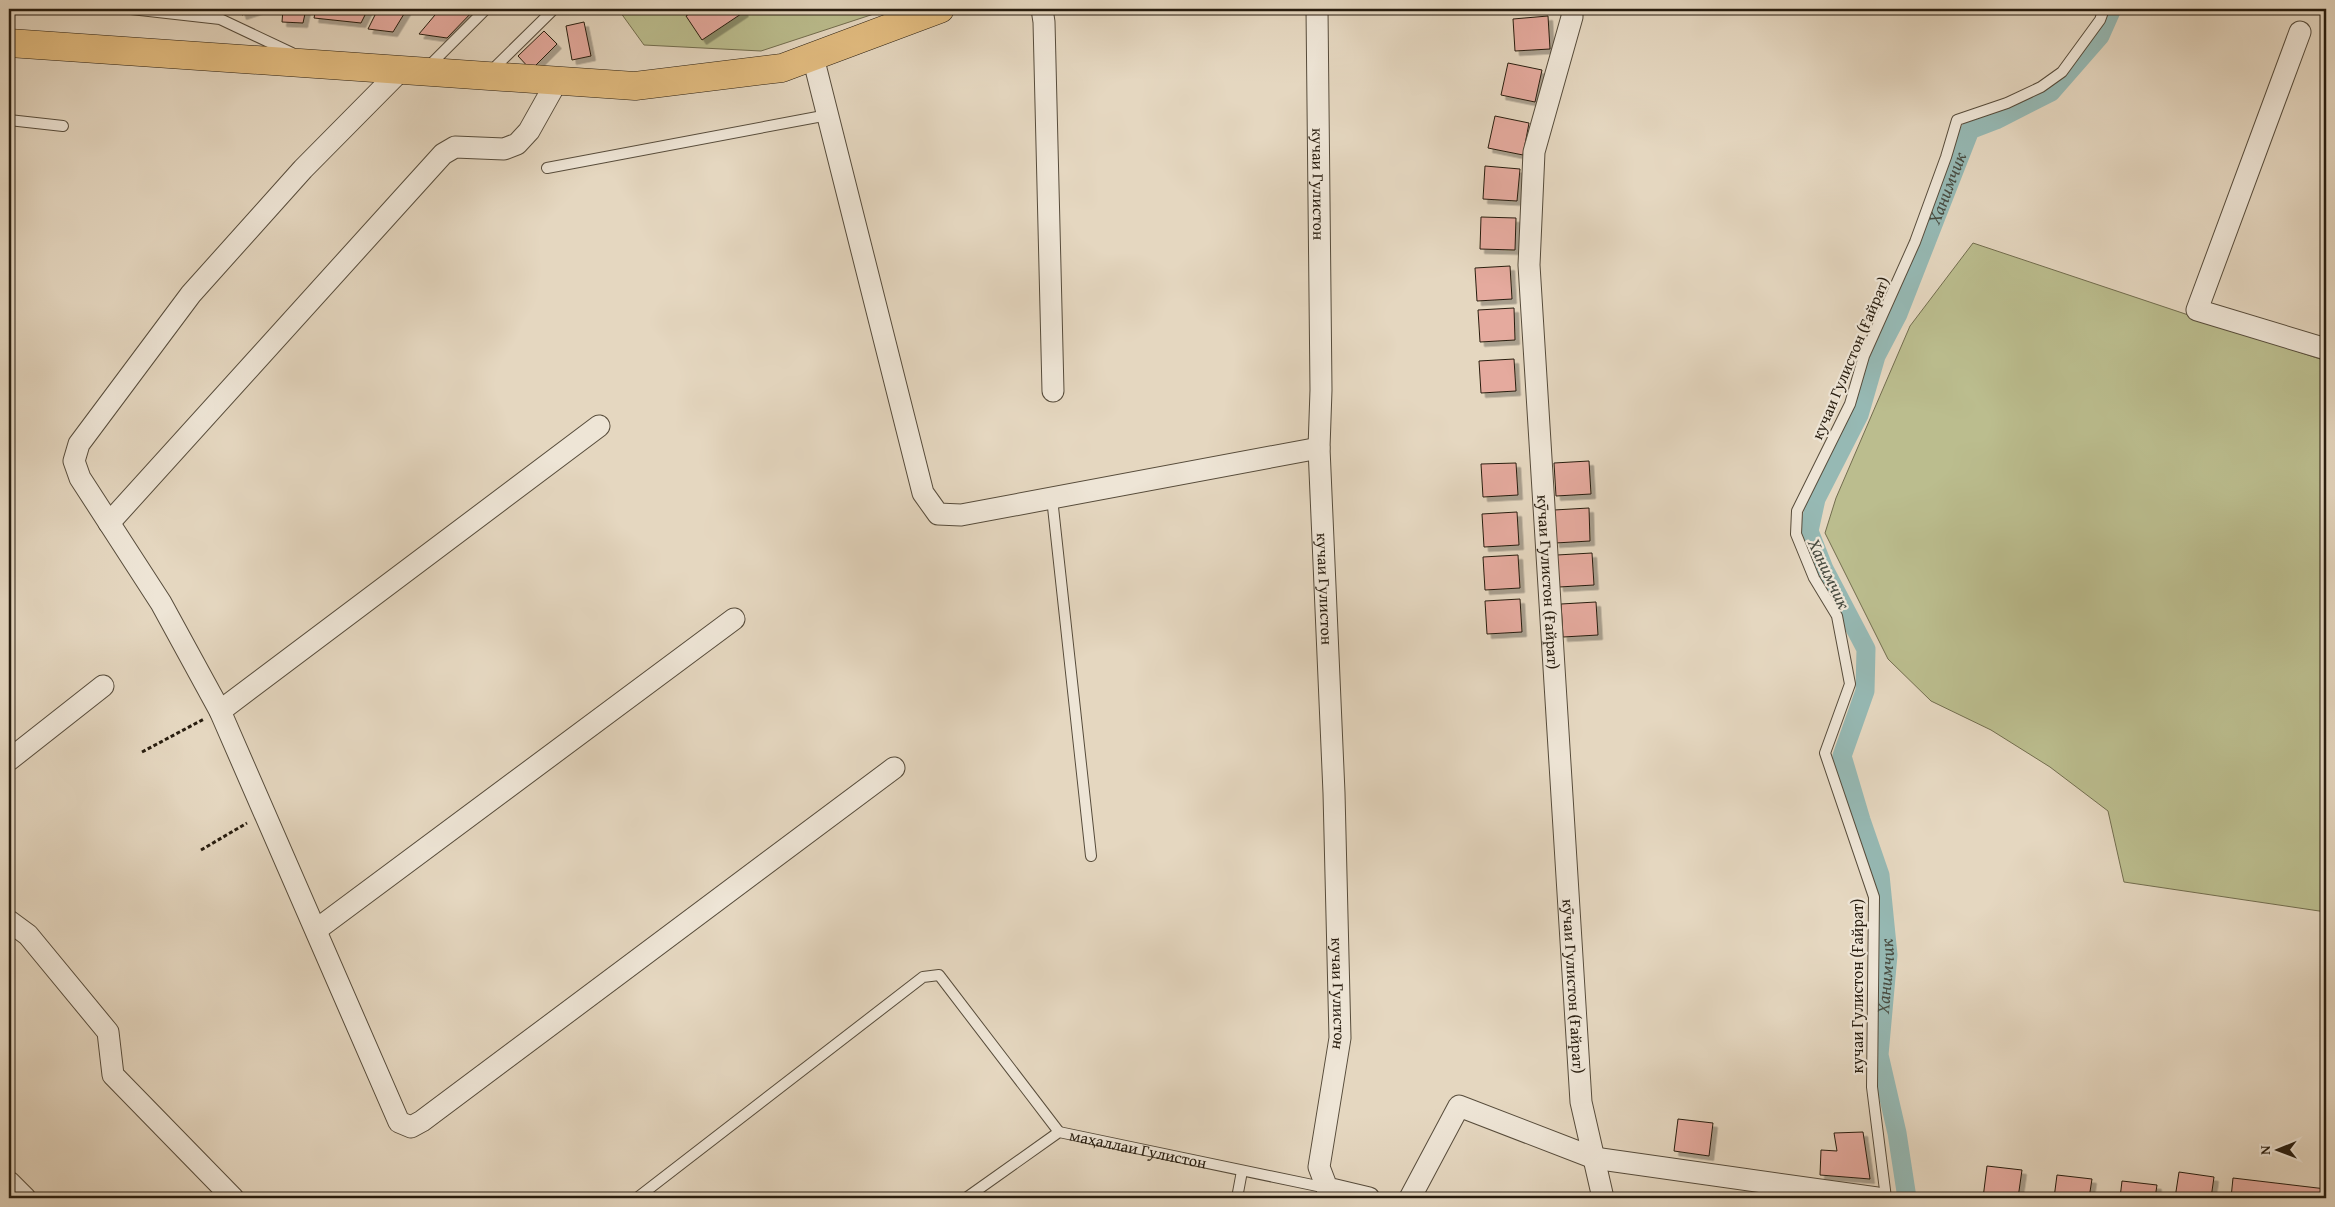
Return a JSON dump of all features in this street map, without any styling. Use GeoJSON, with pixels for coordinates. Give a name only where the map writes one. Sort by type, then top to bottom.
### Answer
{"type":"FeatureCollection","features":[{"type":"Feature","properties":{"kind":"highway"},"geometry":{"type":"LineString","coordinates":[[9,43],[635,86],[782,68],[940,9]]}},
{"type":"Feature","properties":{"kind":"street"},"geometry":{"type":"LineString","coordinates":[[1042,9],[1045,61],[1053,391]]}},
{"type":"Feature","properties":{"kind":"street","name":"кучаи Гулистон"},"geometry":{"type":"LineString","coordinates":[[1317,9],[1321,390],[1319,448],[1334,793],[1340,1038],[1319,1167],[1327,1188]]}},
{"type":"Feature","properties":{"kind":"street","name":"кӯчаи Гулистон (Ғайрат)"},"geometry":{"type":"LineString","coordinates":[[1572,9],[1572,17],[1534,152],[1529,265],[1581,1102],[1594,1158]]}},
{"type":"Feature","properties":{"kind":"street"},"geometry":{"type":"LineString","coordinates":[[2300,32],[2197,310],[2326,349]]}},
{"type":"Feature","properties":{"kind":"street"},"geometry":{"type":"LineString","coordinates":[[813,57],[923,493],[938,514],[961,515],[1319,448]]}},
{"type":"Feature","properties":{"kind":"street"},"geometry":{"type":"LineString","coordinates":[[411,72],[303,169],[191,294],[79,444],[74,461],[80,478],[161,603],[220,711],[399,1122],[411,1127],[422,1121],[894,768]]}},
{"type":"Feature","properties":{"kind":"street"},"geometry":{"type":"LineString","coordinates":[[110,523],[443,154],[455,147],[504,149],[517,144],[529,130],[557,81]]}},
{"type":"Feature","properties":{"kind":"street"},"geometry":{"type":"LineString","coordinates":[[220,711],[599,426]]}},
{"type":"Feature","properties":{"kind":"street"},"geometry":{"type":"LineString","coordinates":[[316,930],[734,619]]}},
{"type":"Feature","properties":{"kind":"street"},"geometry":{"type":"LineString","coordinates":[[9,760],[103,686]]}},
{"type":"Feature","properties":{"kind":"street"},"geometry":{"type":"LineString","coordinates":[[9,920],[28,935],[108,1032],[113,1075],[234,1198]]}},
{"type":"Feature","properties":{"kind":"street"},"geometry":{"type":"LineString","coordinates":[[1410,1198],[1459,1106],[1594,1158],[1877,1198]]}},
{"type":"Feature","properties":{"kind":"street"},"geometry":{"type":"LineString","coordinates":[[1594,1158],[1603,1198]]}},
{"type":"Feature","properties":{"kind":"street"},"geometry":{"type":"LineString","coordinates":[[9,1182],[25,1198]]}},
{"type":"Feature","properties":{"kind":"street","name":"маҳаллаи Гулистон"},"geometry":{"type":"LineString","coordinates":[[1327,1188],[1369,1198]]}},
{"type":"Feature","properties":{"kind":"lane"},"geometry":{"type":"LineString","coordinates":[[131,9],[169,11],[220,19],[315,65]]}},
{"type":"Feature","properties":{"kind":"lane"},"geometry":{"type":"LineString","coordinates":[[411,72],[486,9]]}},
{"type":"Feature","properties":{"kind":"lane"},"geometry":{"type":"LineString","coordinates":[[485,76],[554,9]]}},
{"type":"Feature","properties":{"kind":"lane","name":"кучаи Гулистон (Ғайрат)"},"geometry":{"type":"LineString","coordinates":[[1886,1198],[1872,1087],[1874,897],[1825,753],[1850,684],[1837,616],[1814,578],[1796,534],[1797,511],[1850,404],[1864,356],[1915,242],[1946,157],[1956,120],[2007,103],[2041,88],[2062,72],[2100,20],[2104,9]]}},
{"type":"Feature","properties":{"kind":"lane"},"geometry":{"type":"LineString","coordinates":[[547,168],[828,115]]}},
{"type":"Feature","properties":{"kind":"lane"},"geometry":{"type":"LineString","coordinates":[[9,120],[64,126]]}},
{"type":"Feature","properties":{"kind":"lane"},"geometry":{"type":"LineString","coordinates":[[1052,498],[1092,856]]}},
{"type":"Feature","properties":{"kind":"lane"},"geometry":{"type":"LineString","coordinates":[[636,1198],[923,977],[931,975],[939,975],[1059,1132]]}},
{"type":"Feature","properties":{"kind":"lane","name":"маҳаллаи Гулистон"},"geometry":{"type":"LineString","coordinates":[[966,1198],[1059,1132],[1327,1188]]}},
{"type":"Feature","properties":{"kind":"lane"},"geometry":{"type":"LineString","coordinates":[[1237,1198],[1242,1171]]}},
{"type":"Feature","properties":{"kind":"path"},"geometry":{"type":"LineString","coordinates":[[142,752],[220,711]]}},
{"type":"Feature","properties":{"kind":"path"},"geometry":{"type":"LineString","coordinates":[[201,850],[265,813]]}},
{"type":"Feature","properties":{"kind":"green space"},"geometry":{"type":"Polygon","coordinates":[[[618,9],[889,9],[761,51],[644,45],[618,9]]]}},
{"type":"Feature","properties":{"kind":"green space"},"geometry":{"type":"Polygon","coordinates":[[[1973,243],[2326,361],[2326,912],[2124,882],[2108,811],[2050,767],[1991,730],[1931,701],[1888,659],[1825,533],[1836,498],[1910,326],[1973,243]]]}},
{"type":"Feature","properties":{"kind":"building"},"geometry":{"type":"Polygon","coordinates":[[[240,9],[260,9],[242,15],[240,9]]]}},
{"type":"Feature","properties":{"kind":"building"},"geometry":{"type":"Polygon","coordinates":[[[283,9],[306,9],[303,23],[282,22],[283,9]]]}},
{"type":"Feature","properties":{"kind":"building"},"geometry":{"type":"Polygon","coordinates":[[[316,9],[368,9],[361,23],[314,18],[316,9]]]}},
{"type":"Feature","properties":{"kind":"building"},"geometry":{"type":"Polygon","coordinates":[[[378,9],[407,9],[393,32],[368,29],[378,9]]]}},
{"type":"Feature","properties":{"kind":"building"},"geometry":{"type":"Polygon","coordinates":[[[440,9],[475,9],[447,38],[419,34],[440,9]]]}},
{"type":"Feature","properties":{"kind":"building"},"geometry":{"type":"Polygon","coordinates":[[[697,9],[742,9],[744,12],[702,40],[686,16],[697,9]]]}},
{"type":"Feature","properties":{"kind":"building"},"geometry":{"type":"Polygon","coordinates":[[[1548,16],[1550,49],[1515,51],[1513,19],[1548,16]]]}},
{"type":"Feature","properties":{"kind":"building"},"geometry":{"type":"Polygon","coordinates":[[[584,22],[591,56],[572,60],[566,26],[584,22]]]}},
{"type":"Feature","properties":{"kind":"building"},"geometry":{"type":"Polygon","coordinates":[[[544,31],[557,44],[531,70],[518,56],[544,31]]]}},
{"type":"Feature","properties":{"kind":"building"},"geometry":{"type":"Polygon","coordinates":[[[1508,63],[1542,70],[1535,102],[1501,95],[1508,63]]]}},
{"type":"Feature","properties":{"kind":"building"},"geometry":{"type":"Polygon","coordinates":[[[1495,116],[1529,123],[1523,155],[1488,148],[1495,116]]]}},
{"type":"Feature","properties":{"kind":"building"},"geometry":{"type":"Polygon","coordinates":[[[1485,166],[1520,169],[1517,201],[1483,199],[1485,166]]]}},
{"type":"Feature","properties":{"kind":"building"},"geometry":{"type":"Polygon","coordinates":[[[1481,217],[1516,218],[1515,250],[1480,249],[1481,217]]]}},
{"type":"Feature","properties":{"kind":"building"},"geometry":{"type":"Polygon","coordinates":[[[1510,266],[1512,299],[1477,301],[1475,268],[1510,266]]]}},
{"type":"Feature","properties":{"kind":"building"},"geometry":{"type":"Polygon","coordinates":[[[1514,308],[1515,340],[1480,342],[1478,310],[1514,308]]]}},
{"type":"Feature","properties":{"kind":"building"},"geometry":{"type":"Polygon","coordinates":[[[1514,359],[1516,391],[1481,393],[1479,361],[1514,359]]]}},
{"type":"Feature","properties":{"kind":"building"},"geometry":{"type":"Polygon","coordinates":[[[1589,461],[1591,494],[1556,496],[1554,463],[1589,461]]]}},
{"type":"Feature","properties":{"kind":"building"},"geometry":{"type":"Polygon","coordinates":[[[1516,463],[1518,495],[1483,497],[1481,464],[1516,463]]]}},
{"type":"Feature","properties":{"kind":"building"},"geometry":{"type":"Polygon","coordinates":[[[1589,508],[1590,541],[1555,543],[1554,510],[1589,508]]]}},
{"type":"Feature","properties":{"kind":"building"},"geometry":{"type":"Polygon","coordinates":[[[1517,512],[1519,545],[1484,547],[1482,514],[1517,512]]]}},
{"type":"Feature","properties":{"kind":"building"},"geometry":{"type":"Polygon","coordinates":[[[1592,553],[1594,585],[1559,587],[1557,555],[1592,553]]]}},
{"type":"Feature","properties":{"kind":"building"},"geometry":{"type":"Polygon","coordinates":[[[1518,555],[1520,588],[1485,590],[1483,557],[1518,555]]]}},
{"type":"Feature","properties":{"kind":"building"},"geometry":{"type":"Polygon","coordinates":[[[1520,599],[1522,632],[1487,634],[1485,601],[1520,599]]]}},
{"type":"Feature","properties":{"kind":"building"},"geometry":{"type":"Polygon","coordinates":[[[1596,602],[1598,635],[1563,637],[1561,604],[1596,602]]]}},
{"type":"Feature","properties":{"kind":"building"},"geometry":{"type":"Polygon","coordinates":[[[1678,1119],[1713,1123],[1709,1156],[1674,1151],[1678,1119]]]}},
{"type":"Feature","properties":{"kind":"building"},"geometry":{"type":"Polygon","coordinates":[[[1863,1132],[1870,1179],[1820,1175],[1821,1150],[1837,1151],[1834,1133],[1863,1132]]]}},
{"type":"Feature","properties":{"kind":"building"},"geometry":{"type":"Polygon","coordinates":[[[1987,1166],[2022,1170],[2018,1198],[1983,1198],[1987,1166]]]}},
{"type":"Feature","properties":{"kind":"building"},"geometry":{"type":"Polygon","coordinates":[[[2179,1172],[2214,1177],[2211,1198],[2175,1198],[2179,1172]]]}},
{"type":"Feature","properties":{"kind":"building"},"geometry":{"type":"Polygon","coordinates":[[[2057,1175],[2092,1179],[2089,1198],[2054,1198],[2057,1175]]]}},
{"type":"Feature","properties":{"kind":"building"},"geometry":{"type":"Polygon","coordinates":[[[2233,1178],[2326,1189],[2326,1198],[2231,1198],[2233,1178]]]}},
{"type":"Feature","properties":{"kind":"building"},"geometry":{"type":"Polygon","coordinates":[[[2122,1181],[2157,1185],[2155,1198],[2120,1198],[2122,1181]]]}},
{"type":"Feature","properties":{"kind":"waterway","name":"Ханимчик"},"geometry":{"type":"LineString","coordinates":[[1907,1198],[1897,1133],[1879,1055],[1888,955],[1880,875],[1842,756],[1865,691],[1866,649],[1824,569],[1809,531],[1816,499],[1859,415],[1876,356],[1898,314],[1970,130],[1996,120],[2051,92],[2100,36],[2112,9]]}}]}
